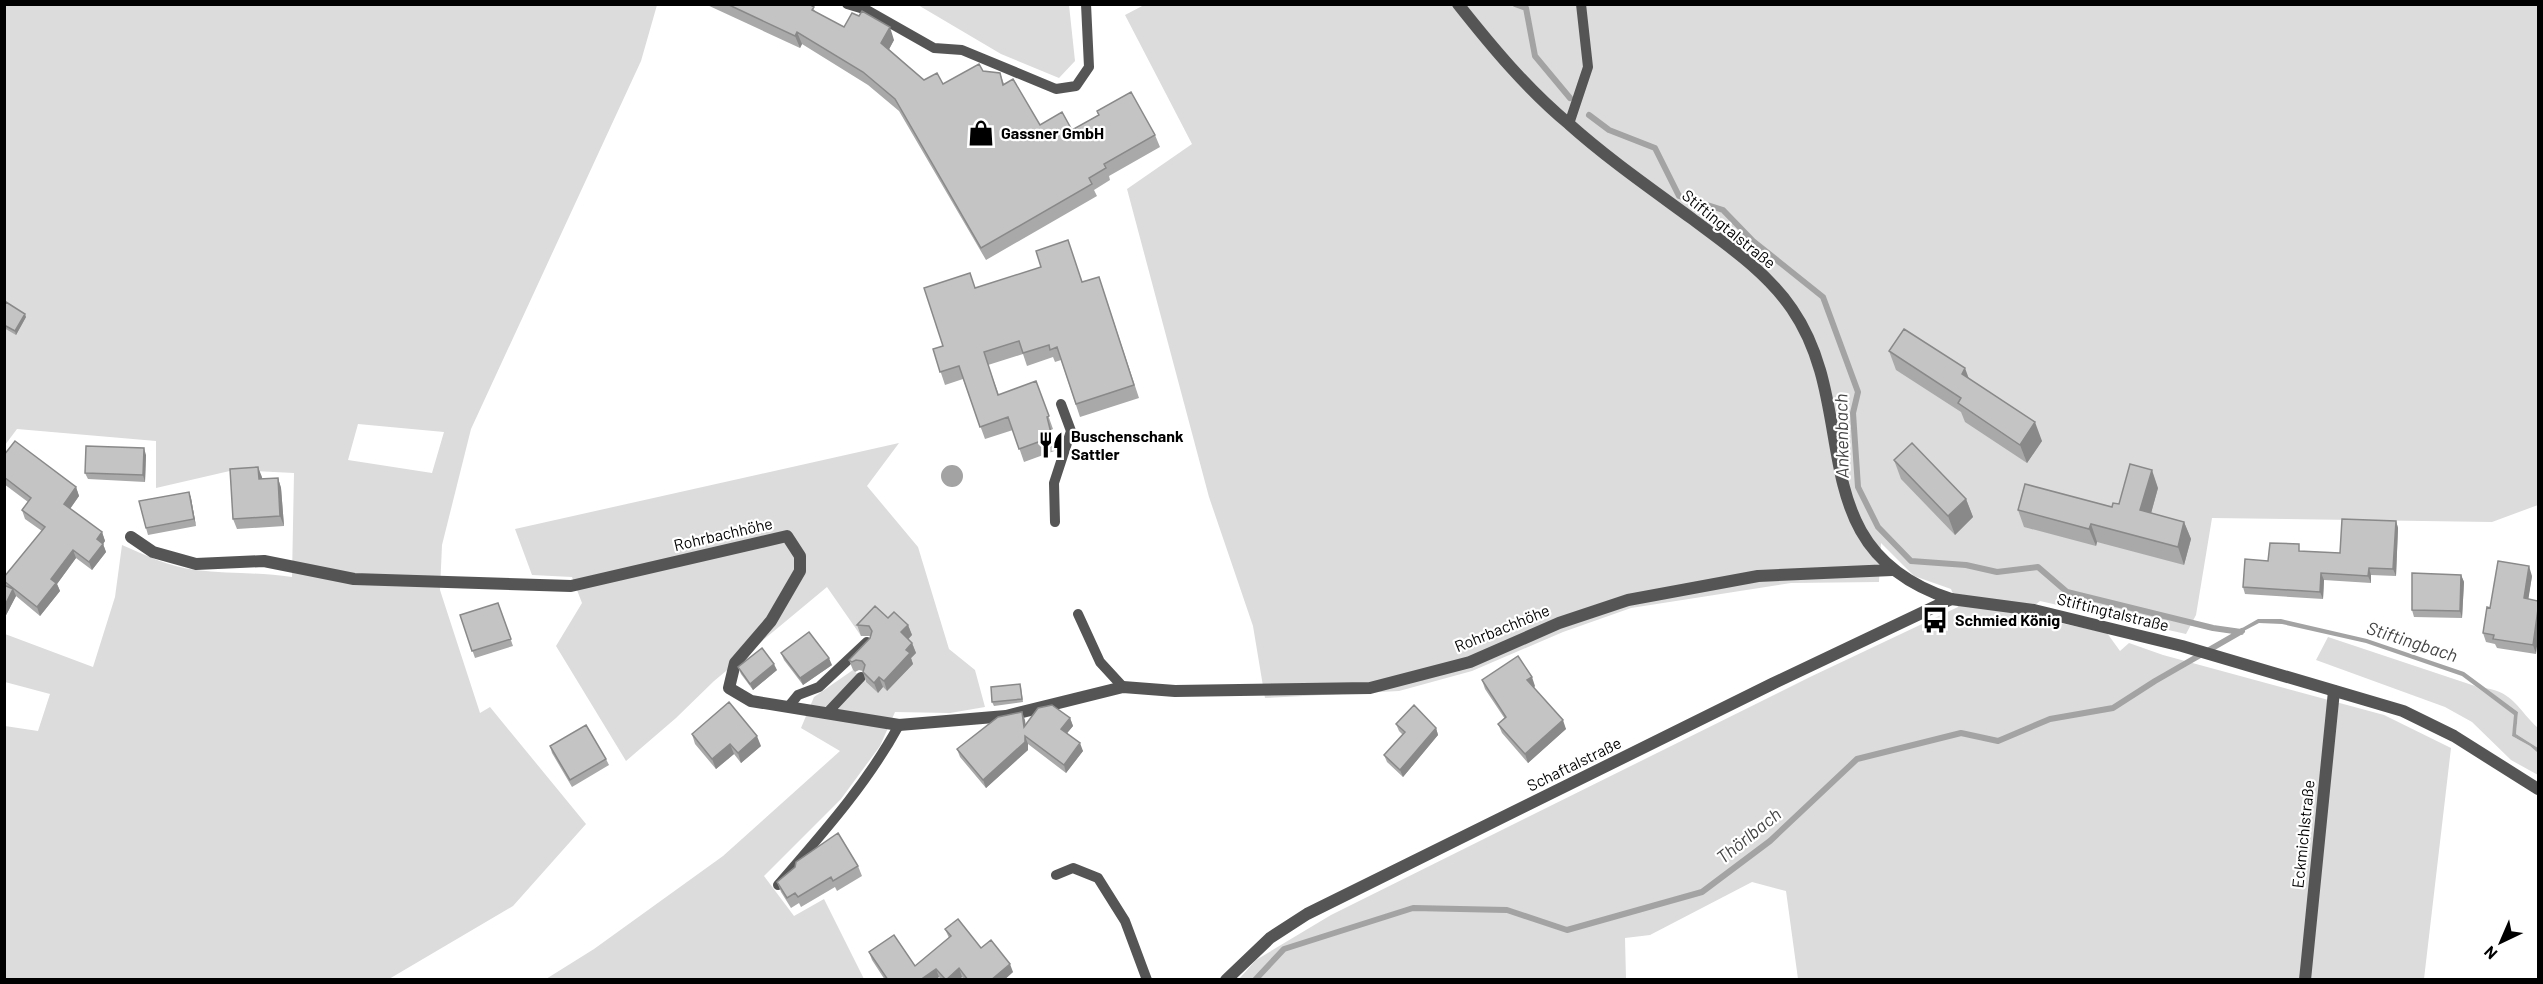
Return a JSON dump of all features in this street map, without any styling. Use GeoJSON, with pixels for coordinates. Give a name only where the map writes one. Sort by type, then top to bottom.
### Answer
{"type":"FeatureCollection","features":[{"type":"Feature","properties":{"kind":"street","name":"Stiftingtalstraße"},"geometry":{"type":"LineString","coordinates":[[1458,4],[1496,52],[1569,124],[1754,267],[1792,309],[1815,354],[1825,389],[1836,459],[1851,511],[1861,533],[1892,570],[1928,592],[1950,599],[2034,610],[2182,646],[2413,716],[2454,736],[2538,789]]}},
{"type":"Feature","properties":{"kind":"street","name":"Rohrbachhöhe"},"geometry":{"type":"LineString","coordinates":[[131,537],[153,552],[196,564],[264,561],[354,579],[571,586],[787,536],[800,556],[800,571],[771,621],[735,663],[729,688],[751,701],[899,724],[1006,716],[1123,687],[1175,691],[1370,688],[1470,662],[1559,623],[1628,600],[1758,576],[1892,570]]}},
{"type":"Feature","properties":{"kind":"street","name":"Schaftalstraße"},"geometry":{"type":"LineString","coordinates":[[1226,980],[1270,938],[1307,914],[1864,639],[1950,599]]}},
{"type":"Feature","properties":{"kind":"street","name":"Eckmichlstraße"},"geometry":{"type":"LineString","coordinates":[[2305,980],[2334,691]]}},
{"type":"Feature","properties":{"kind":"lane"},"geometry":{"type":"LineString","coordinates":[[848,4],[867,10],[934,48],[962,50],[1056,89],[1076,86],[1089,67],[1086,4]]}},
{"type":"Feature","properties":{"kind":"lane"},"geometry":{"type":"LineString","coordinates":[[1569,124],[1588,67],[1581,4]]}},
{"type":"Feature","properties":{"kind":"lane"},"geometry":{"type":"LineString","coordinates":[[1055,522],[1054,483],[1071,431],[1062,404]]}},
{"type":"Feature","properties":{"kind":"lane"},"geometry":{"type":"LineString","coordinates":[[1078,614],[1100,662],[1123,687]]}},
{"type":"Feature","properties":{"kind":"lane"},"geometry":{"type":"LineString","coordinates":[[789,706],[798,695],[819,687],[868,642]]}},
{"type":"Feature","properties":{"kind":"lane"},"geometry":{"type":"LineString","coordinates":[[828,712],[861,677]]}},
{"type":"Feature","properties":{"kind":"lane"},"geometry":{"type":"LineString","coordinates":[[778,885],[832,822],[880,759],[899,724]]}},
{"type":"Feature","properties":{"kind":"lane"},"geometry":{"type":"LineString","coordinates":[[1056,874],[1073,868],[1098,878],[1125,921],[1147,980]]}},
{"type":"Feature","properties":{"kind":"shaded area"},"geometry":{"type":"Polygon","coordinates":[[[1146,4],[2538,5],[2538,505],[2492,522],[2212,518],[2196,615],[2186,634],[2040,601],[2023,615],[2107,633],[2120,651],[2129,643],[2163,655],[2384,715],[2451,748],[2424,979],[1798,979],[1786,891],[1752,882],[1650,935],[1625,938],[1626,979],[1239,979],[1256,960],[1331,915],[1810,677],[1958,607],[1951,589],[1914,576],[1881,543],[1879,582],[1791,583],[1631,608],[1563,632],[1472,671],[1399,691],[1265,698],[1253,626],[1209,497],[1127,189],[1192,144],[1125,15],[1146,4]]]}},
{"type":"Feature","properties":{"kind":"shaded area"},"geometry":{"type":"Polygon","coordinates":[[[5,5],[657,5],[641,61],[471,429],[442,545],[440,590],[480,713],[490,707],[586,824],[513,906],[389,979],[5,979],[5,726],[38,731],[50,694],[5,682],[5,634],[93,667],[115,597],[122,545],[158,560],[186,568],[292,577],[294,473],[234,470],[156,488],[156,441],[17,429],[5,445],[5,5]],[[358,424],[348,460],[432,473],[444,432],[358,424]]]}},
{"type":"Feature","properties":{"kind":"shaded area"},"geometry":{"type":"Polygon","coordinates":[[[918,5],[1069,5],[1075,61],[1059,78],[1001,54],[918,5]]]}},
{"type":"Feature","properties":{"kind":"shaded area"},"geometry":{"type":"Polygon","coordinates":[[[899,443],[867,486],[918,547],[949,649],[975,670],[985,707],[950,713],[895,712],[880,746],[841,799],[764,876],[794,916],[824,899],[864,979],[546,979],[594,949],[723,856],[840,751],[801,728],[814,697],[853,670],[878,693],[883,687],[887,691],[905,643],[912,635],[861,636],[827,587],[714,681],[676,718],[626,761],[556,646],[582,603],[572,577],[532,575],[515,529],[899,443]]]}},
{"type":"Feature","properties":{"kind":"shaded area"},"geometry":{"type":"Polygon","coordinates":[[[952,465],[962,472],[963,476],[956,486],[952,487],[942,480],[941,476],[948,466],[952,465]]]}},
{"type":"Feature","properties":{"kind":"shaded area","name":"Stiftingbach"},"geometry":{"type":"Polygon","coordinates":[[[2258,619],[2281,619],[2367,639],[2464,672],[2518,712],[2516,734],[2538,748],[2538,753],[2512,736],[2514,715],[2462,676],[2366,643],[2282,624],[2259,623],[2238,634],[2237,631],[2258,619]]]}},
{"type":"Feature","properties":{"kind":"shaded area"},"geometry":{"type":"Polygon","coordinates":[[[2328,637],[2475,686],[2515,715],[2512,736],[2538,753],[2538,775],[2511,760],[2472,722],[2445,707],[2316,660],[2328,637]]]}},
{"type":"Feature","properties":{"kind":"shaded area"},"geometry":{"type":"Polygon","coordinates":[[[2485,688],[2495,690],[2510,698],[2538,728],[2538,748],[2516,734],[2518,712],[2485,688]]]}},
{"type":"Feature","properties":{"kind":"building"},"geometry":{"type":"Polygon","coordinates":[[[727,4],[809,4],[814,7],[812,10],[844,27],[852,13],[859,16],[862,11],[890,27],[881,43],[924,80],[937,73],[943,84],[979,64],[983,71],[1000,73],[1003,85],[1013,79],[1040,125],[1062,112],[1072,130],[1099,115],[1097,111],[1131,92],[1155,135],[1104,164],[1106,168],[1089,178],[1092,184],[981,248],[895,99],[863,72],[797,32],[795,36],[727,4]]]}},
{"type":"Feature","properties":{"kind":"building"},"geometry":{"type":"Polygon","coordinates":[[[1068,240],[1082,282],[1099,277],[1134,385],[1076,404],[1057,347],[1050,350],[1049,345],[1023,353],[1019,341],[984,352],[998,395],[1036,381],[1049,416],[1047,417],[1052,437],[1019,449],[1008,417],[980,427],[959,366],[940,372],[933,349],[943,346],[924,288],[970,273],[975,288],[1041,267],[1036,251],[1068,240]]]}},
{"type":"Feature","properties":{"kind":"building"},"geometry":{"type":"Polygon","coordinates":[[[6,302],[25,314],[15,331],[4,325],[6,302]]]}},
{"type":"Feature","properties":{"kind":"building"},"geometry":{"type":"Polygon","coordinates":[[[1904,329],[1965,368],[1962,374],[2035,422],[2020,445],[1958,403],[1961,398],[1889,351],[1904,329]]]}},
{"type":"Feature","properties":{"kind":"building"},"geometry":{"type":"Polygon","coordinates":[[[15,441],[76,487],[64,504],[102,532],[97,539],[103,544],[89,562],[73,550],[51,579],[56,583],[37,607],[4,581],[4,577],[45,527],[22,510],[31,498],[4,477],[4,455],[15,441]]]}},
{"type":"Feature","properties":{"kind":"building"},"geometry":{"type":"Polygon","coordinates":[[[1912,443],[1966,499],[1948,516],[1894,460],[1912,443]]]}},
{"type":"Feature","properties":{"kind":"building"},"geometry":{"type":"Polygon","coordinates":[[[86,446],[144,448],[143,475],[85,473],[86,446]]]}},
{"type":"Feature","properties":{"kind":"building"},"geometry":{"type":"Polygon","coordinates":[[[2130,464],[2152,470],[2140,510],[2184,522],[2178,547],[2091,524],[2089,529],[2018,510],[2025,484],[2112,507],[2113,503],[2119,504],[2130,464]]]}},
{"type":"Feature","properties":{"kind":"building"},"geometry":{"type":"Polygon","coordinates":[[[258,467],[259,479],[278,478],[280,516],[233,519],[230,469],[258,467]]]}},
{"type":"Feature","properties":{"kind":"building"},"geometry":{"type":"Polygon","coordinates":[[[189,492],[194,519],[146,528],[139,501],[189,492]]]}},
{"type":"Feature","properties":{"kind":"building"},"geometry":{"type":"Polygon","coordinates":[[[2342,519],[2396,521],[2393,569],[2369,568],[2368,576],[2321,573],[2320,592],[2243,587],[2245,559],[2268,561],[2270,543],[2299,544],[2299,551],[2340,553],[2342,519]]]}},
{"type":"Feature","properties":{"kind":"building"},"geometry":{"type":"Polygon","coordinates":[[[2498,561],[2529,566],[2524,598],[2538,601],[2533,645],[2493,639],[2494,635],[2483,633],[2498,561]]]}},
{"type":"Feature","properties":{"kind":"building"},"geometry":{"type":"Polygon","coordinates":[[[2412,573],[2461,575],[2460,611],[2412,610],[2412,573]]]}},
{"type":"Feature","properties":{"kind":"building"},"geometry":{"type":"Polygon","coordinates":[[[4,585],[13,589],[4,607],[4,585]]]}},
{"type":"Feature","properties":{"kind":"building"},"geometry":{"type":"Polygon","coordinates":[[[498,603],[511,639],[472,651],[460,615],[498,603]]]}},
{"type":"Feature","properties":{"kind":"building"},"geometry":{"type":"Polygon","coordinates":[[[875,606],[888,618],[894,612],[908,625],[901,632],[912,643],[906,650],[910,653],[884,681],[879,677],[874,683],[863,672],[865,665],[862,661],[849,660],[870,638],[872,631],[869,626],[857,625],[875,606]]]}},
{"type":"Feature","properties":{"kind":"building"},"geometry":{"type":"Polygon","coordinates":[[[809,632],[829,658],[800,678],[781,653],[809,632]]]}},
{"type":"Feature","properties":{"kind":"building"},"geometry":{"type":"Polygon","coordinates":[[[762,648],[774,664],[750,684],[738,667],[762,648]]]}},
{"type":"Feature","properties":{"kind":"building"},"geometry":{"type":"Polygon","coordinates":[[[1518,656],[1532,677],[1527,680],[1563,720],[1525,754],[1498,724],[1506,717],[1482,680],[1518,656]]]}},
{"type":"Feature","properties":{"kind":"building"},"geometry":{"type":"Polygon","coordinates":[[[1020,684],[1022,699],[992,702],[991,687],[1020,684]]]}},
{"type":"Feature","properties":{"kind":"building"},"geometry":{"type":"Polygon","coordinates":[[[729,702],[757,736],[738,753],[730,744],[712,759],[692,734],[729,702]]]}},
{"type":"Feature","properties":{"kind":"building"},"geometry":{"type":"Polygon","coordinates":[[[1052,705],[1070,718],[1061,729],[1080,743],[1064,765],[1025,736],[1025,742],[983,780],[957,749],[998,717],[1022,712],[1024,727],[1038,708],[1052,705]]]}},
{"type":"Feature","properties":{"kind":"building"},"geometry":{"type":"Polygon","coordinates":[[[1414,705],[1436,728],[1400,770],[1384,755],[1405,732],[1396,724],[1414,705]]]}},
{"type":"Feature","properties":{"kind":"building"},"geometry":{"type":"Polygon","coordinates":[[[586,725],[606,759],[570,780],[550,746],[586,725]]]}},
{"type":"Feature","properties":{"kind":"building"},"geometry":{"type":"Polygon","coordinates":[[[838,833],[858,866],[833,881],[831,877],[798,897],[795,893],[787,898],[777,882],[795,867],[796,862],[838,833]]]}},
{"type":"Feature","properties":{"kind":"building"},"geometry":{"type":"Polygon","coordinates":[[[958,919],[981,948],[991,940],[1010,964],[991,980],[968,980],[959,968],[946,980],[936,969],[920,980],[888,980],[869,952],[894,935],[915,966],[951,936],[945,929],[958,919]]]}},
{"type":"Feature","properties":{"kind":"waterway","name":"Ankenbach"},"geometry":{"type":"LineString","coordinates":[[1515,4],[1526,8],[1535,56],[1570,98]]}},
{"type":"Feature","properties":{"kind":"waterway","name":"Ankenbach"},"geometry":{"type":"LineString","coordinates":[[1589,115],[1609,130],[1655,148],[1679,196],[1723,210],[1753,241],[1823,297],[1858,392],[1853,413],[1858,487],[1878,527],[1911,561],[1966,565],[1997,572],[2038,567],[2067,592],[2213,628],[2241,632]]}},
{"type":"Feature","properties":{"kind":"waterway","name":"Thörlbach"},"geometry":{"type":"LineString","coordinates":[[1255,980],[1284,949],[1413,908],[1507,910],[1567,930],[1702,892],[1770,841],[1857,759],[1961,733],[1998,741],[2050,719],[2113,708],[2242,631]]}},
{"type":"Feature","properties":{"kind":"place","name":"Gassner GmbH"},"geometry":{"type":"Point","coordinates":[981,133]}},
{"type":"Feature","properties":{"kind":"place","name":"Buschenschank Sattler"},"geometry":{"type":"Point","coordinates":[1051,445]}},
{"type":"Feature","properties":{"kind":"place","name":"Schmied König"},"geometry":{"type":"Point","coordinates":[1935,620]}}]}
